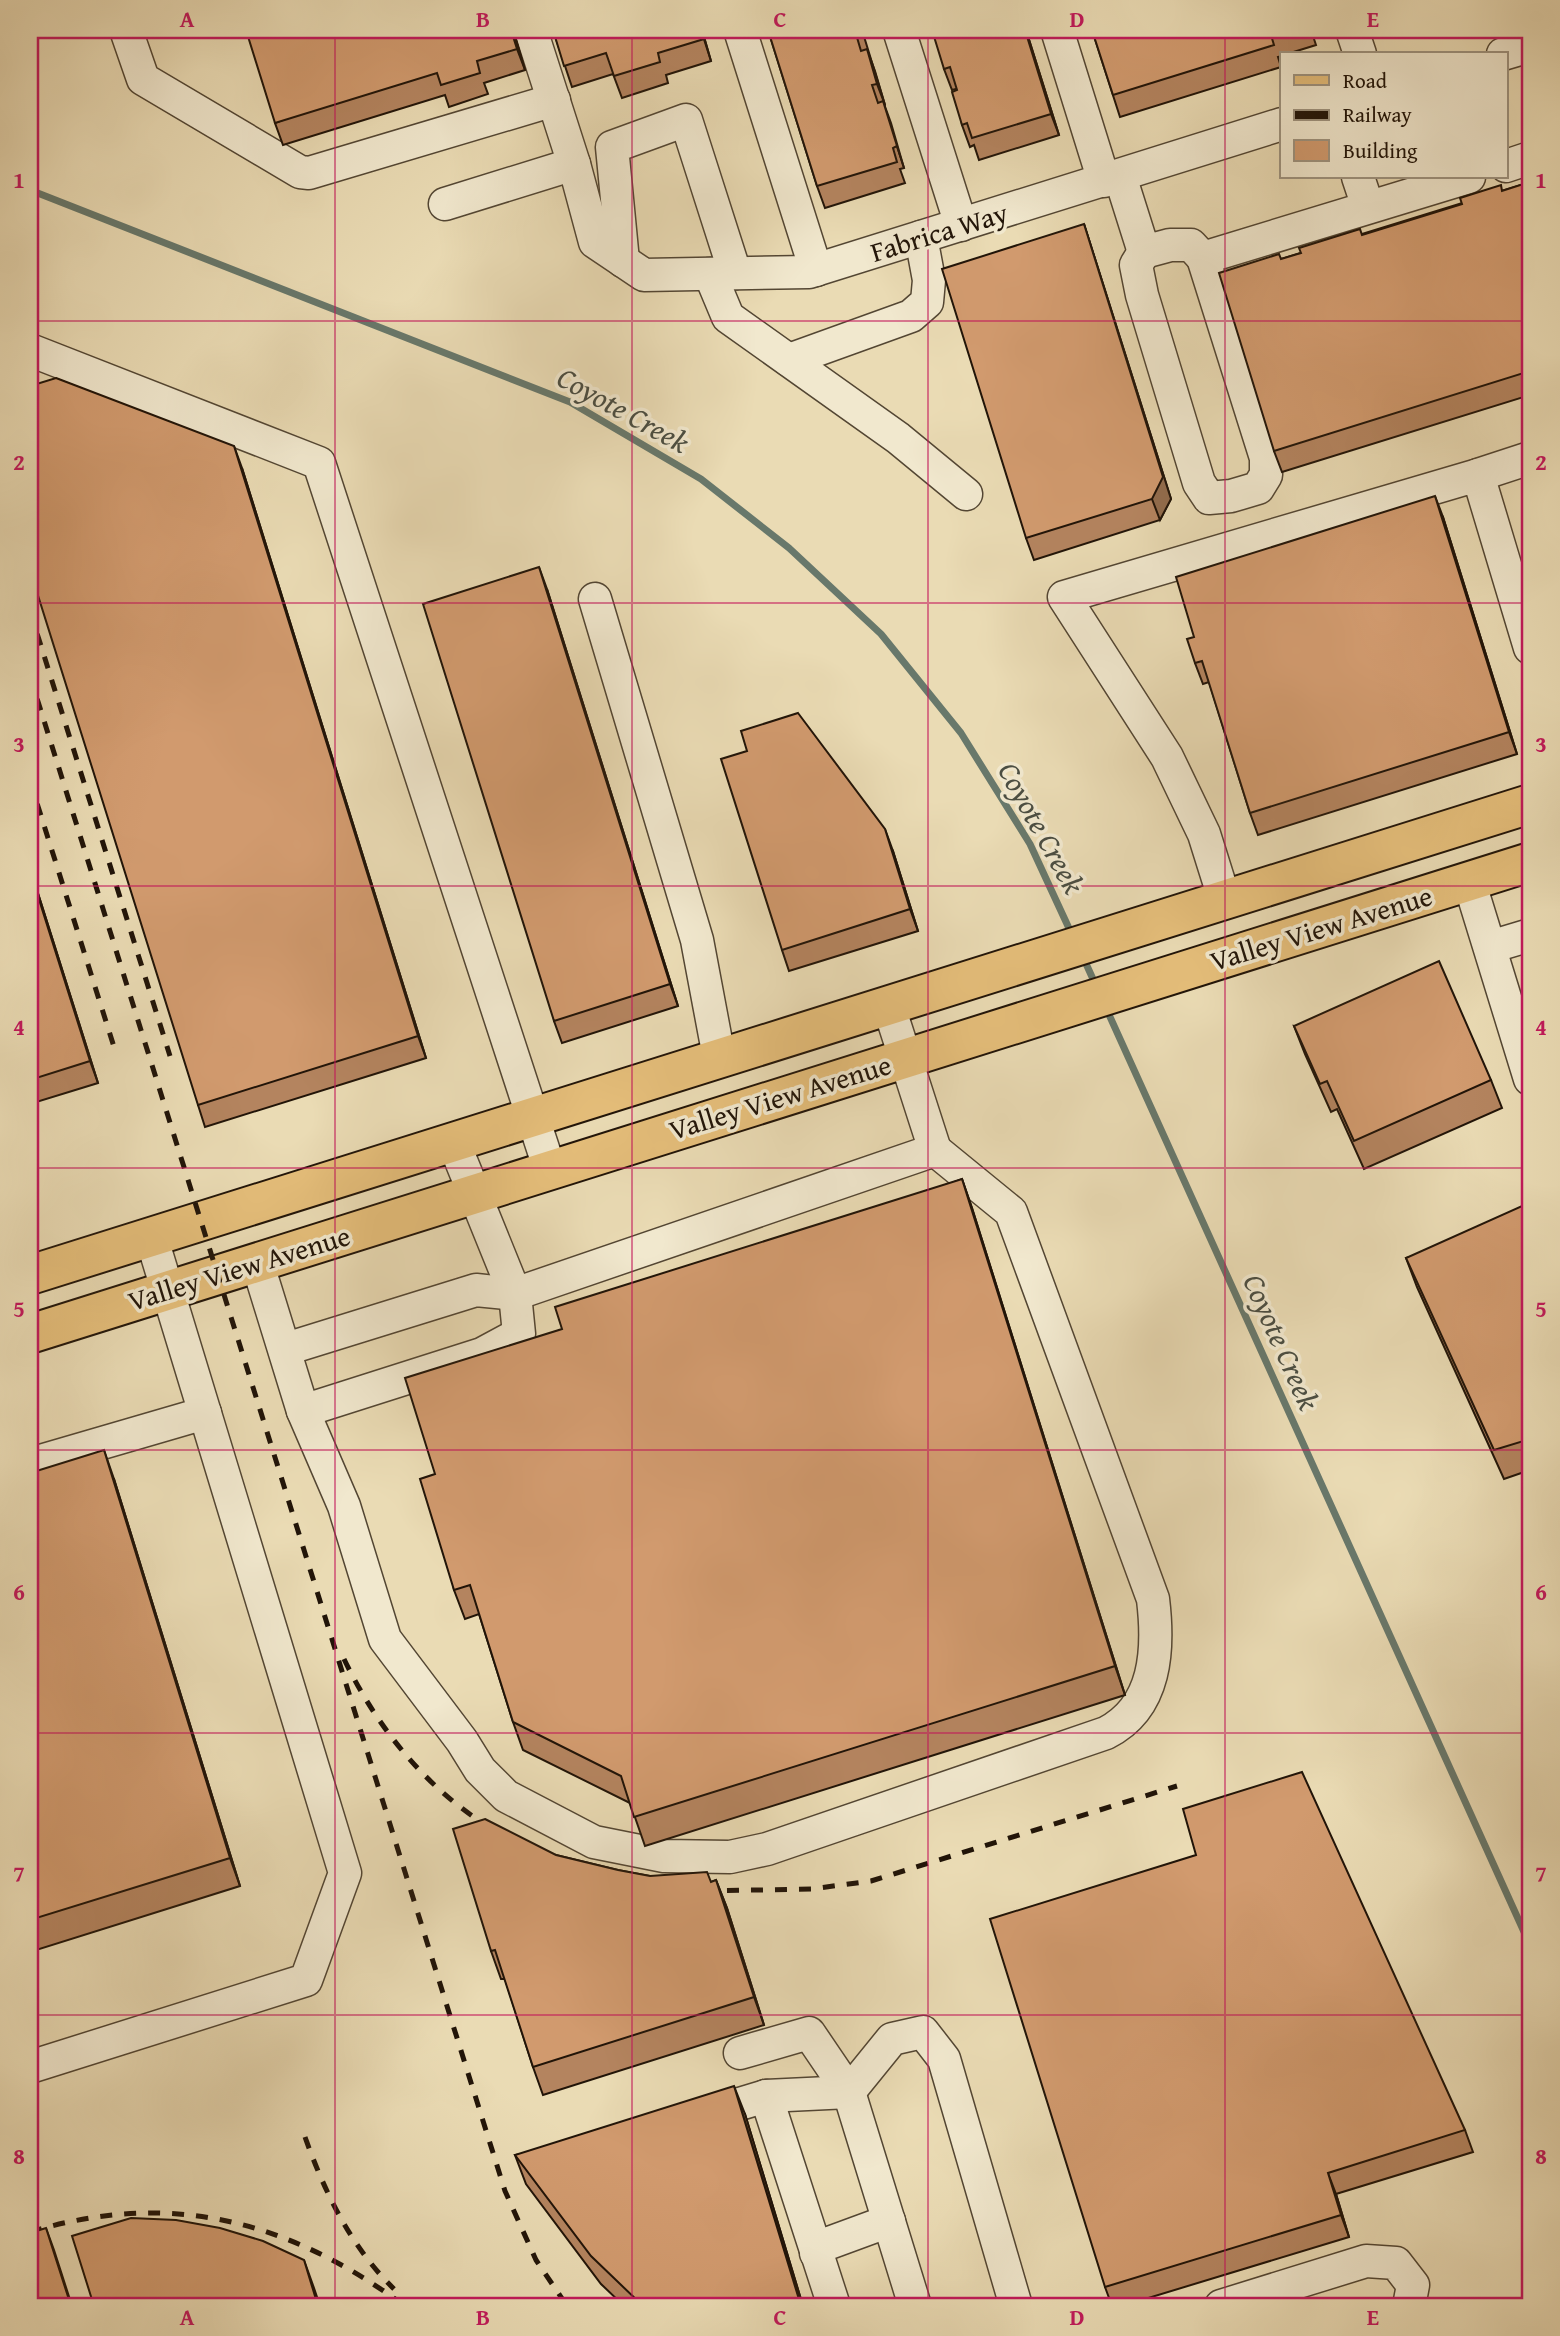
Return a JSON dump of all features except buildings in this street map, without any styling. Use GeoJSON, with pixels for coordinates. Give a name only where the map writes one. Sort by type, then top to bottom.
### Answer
{"type":"FeatureCollection","features":[{"type":"Feature","properties":{"kind":"main road","name":"Valley View Avenue"},"geometry":{"type":"LineString","coordinates":[[30,1275],[1530,804]]}},
{"type":"Feature","properties":{"kind":"main road","name":"Valley View Avenue"},"geometry":{"type":"LineString","coordinates":[[30,1334],[1530,862]]}},
{"type":"Feature","properties":{"kind":"street"},"geometry":{"type":"LineString","coordinates":[[126,30],[143,79],[293,168],[309,173],[554,100]]}},
{"type":"Feature","properties":{"kind":"street"},"geometry":{"type":"LineString","coordinates":[[445,204],[574,164],[531,30]]}},
{"type":"Feature","properties":{"kind":"street"},"geometry":{"type":"LineString","coordinates":[[740,30],[816,270]]}},
{"type":"Feature","properties":{"kind":"street"},"geometry":{"type":"LineString","coordinates":[[899,30],[961,225]]}},
{"type":"Feature","properties":{"kind":"street"},"geometry":{"type":"LineString","coordinates":[[1057,30],[1112,178],[1144,252]]}},
{"type":"Feature","properties":{"kind":"street"},"geometry":{"type":"LineString","coordinates":[[1352,30],[1359,52]]}},
{"type":"Feature","properties":{"kind":"street"},"geometry":{"type":"LineString","coordinates":[[1494,30],[1501,52]]}},
{"type":"Feature","properties":{"kind":"street"},"geometry":{"type":"LineString","coordinates":[[1508,52],[1530,46]]}},
{"type":"Feature","properties":{"kind":"street"},"geometry":{"type":"LineString","coordinates":[[623,261],[612,147],[686,120],[722,273],[728,317],[898,438],[966,494]]}},
{"type":"Feature","properties":{"kind":"street","name":"Fabrica Way"},"geometry":{"type":"LineString","coordinates":[[574,164],[595,242],[644,275],[816,270],[1280,125]]}},
{"type":"Feature","properties":{"kind":"street"},"geometry":{"type":"LineString","coordinates":[[1508,165],[1530,158]]}},
{"type":"Feature","properties":{"kind":"street"},"geometry":{"type":"LineString","coordinates":[[1358,178],[1368,207]]}},
{"type":"Feature","properties":{"kind":"street"},"geometry":{"type":"LineString","coordinates":[[1203,258],[1466,178]]}},
{"type":"Feature","properties":{"kind":"street"},"geometry":{"type":"LineString","coordinates":[[789,360],[911,316],[928,302],[929,280],[921,237]]}},
{"type":"Feature","properties":{"kind":"street"},"geometry":{"type":"LineString","coordinates":[[1170,245],[1191,245],[1203,258],[1266,458],[1266,475],[1258,488],[1231,496],[1209,498],[1199,483],[1142,295],[1136,265],[1144,252],[1170,245]]}},
{"type":"Feature","properties":{"kind":"street"},"geometry":{"type":"LineString","coordinates":[[30,350],[319,463],[550,1170]]}},
{"type":"Feature","properties":{"kind":"street"},"geometry":{"type":"LineString","coordinates":[[1225,901],[1204,834],[1167,757],[1064,597],[1530,458]]}},
{"type":"Feature","properties":{"kind":"street"},"geometry":{"type":"LineString","coordinates":[[1478,475],[1530,648]]}},
{"type":"Feature","properties":{"kind":"street"},"geometry":{"type":"LineString","coordinates":[[594,599],[697,940],[719,1057]]}},
{"type":"Feature","properties":{"kind":"street"},"geometry":{"type":"LineString","coordinates":[[1469,881],[1530,1079]]}},
{"type":"Feature","properties":{"kind":"street"},"geometry":{"type":"LineString","coordinates":[[1490,947],[1530,935]]}},
{"type":"Feature","properties":{"kind":"street"},"geometry":{"type":"LineString","coordinates":[[257,1262],[303,1411],[344,1506],[385,1639],[481,1770],[506,1796],[594,1842],[664,1856],[743,1854],[767,1849],[1107,1733],[1132,1715],[1147,1688],[1158,1639],[1153,1600],[1011,1212],[935,1150],[888,1004]]}},
{"type":"Feature","properties":{"kind":"street"},"geometry":{"type":"LineString","coordinates":[[303,1411],[482,1354],[519,1334],[515,1294],[472,1195],[453,1141]]}},
{"type":"Feature","properties":{"kind":"street"},"geometry":{"type":"LineString","coordinates":[[286,1349],[477,1290],[515,1294],[935,1150]]}},
{"type":"Feature","properties":{"kind":"street"},"geometry":{"type":"LineString","coordinates":[[30,2067],[306,1980],[345,1873],[151,1236]]}},
{"type":"Feature","properties":{"kind":"street"},"geometry":{"type":"LineString","coordinates":[[30,1464],[205,1413]]}},
{"type":"Feature","properties":{"kind":"street"},"geometry":{"type":"LineString","coordinates":[[678,2122],[766,2096],[849,2092],[892,2039],[923,2032],[944,2059],[1016,2306]]}},
{"type":"Feature","properties":{"kind":"street"},"geometry":{"type":"LineString","coordinates":[[740,2053],[810,2033],[849,2092],[915,2306]]}},
{"type":"Feature","properties":{"kind":"street"},"geometry":{"type":"LineString","coordinates":[[766,2096],[834,2306]]}},
{"type":"Feature","properties":{"kind":"street"},"geometry":{"type":"LineString","coordinates":[[816,2253],[821,2246],[889,2221]]}},
{"type":"Feature","properties":{"kind":"street"},"geometry":{"type":"LineString","coordinates":[[1221,2306],[1366,2261],[1396,2263],[1413,2285],[1409,2306]]}},
{"type":"Feature","properties":{"kind":"waterway","name":"Coyote Creek"},"geometry":{"type":"LineString","coordinates":[[30,190],[570,402],[701,479],[789,548],[881,634],[961,733],[1030,844],[1073,937]]}},
{"type":"Feature","properties":{"kind":"waterway","name":"Coyote Creek"},"geometry":{"type":"LineString","coordinates":[[1083,957],[1097,988]]}},
{"type":"Feature","properties":{"kind":"waterway","name":"Coyote Creek"},"geometry":{"type":"LineString","coordinates":[[1106,1008],[1530,1945]]}},
{"type":"Feature","properties":{"kind":"railway"},"geometry":{"type":"LineString","coordinates":[[30,611],[170,1056]]}},
{"type":"Feature","properties":{"kind":"railway"},"geometry":{"type":"LineString","coordinates":[[30,676],[505,2191],[536,2260],[567,2306]]}},
{"type":"Feature","properties":{"kind":"railway"},"geometry":{"type":"LineString","coordinates":[[30,781],[115,1050]]}},
{"type":"Feature","properties":{"kind":"railway"},"geometry":{"type":"LineString","coordinates":[[344,1659],[372,1709],[407,1756],[447,1797],[494,1830]]}},
{"type":"Feature","properties":{"kind":"railway"},"geometry":{"type":"LineString","coordinates":[[703,1891],[811,1889],[871,1881],[1177,1786]]}},
{"type":"Feature","properties":{"kind":"railway"},"geometry":{"type":"LineString","coordinates":[[305,2137],[321,2178],[352,2237],[394,2289]]}},
{"type":"Feature","properties":{"kind":"railway"},"geometry":{"type":"LineString","coordinates":[[30,2232],[82,2219],[132,2213],[180,2214],[227,2221],[273,2234],[317,2253],[361,2277],[405,2306]]}}]}
